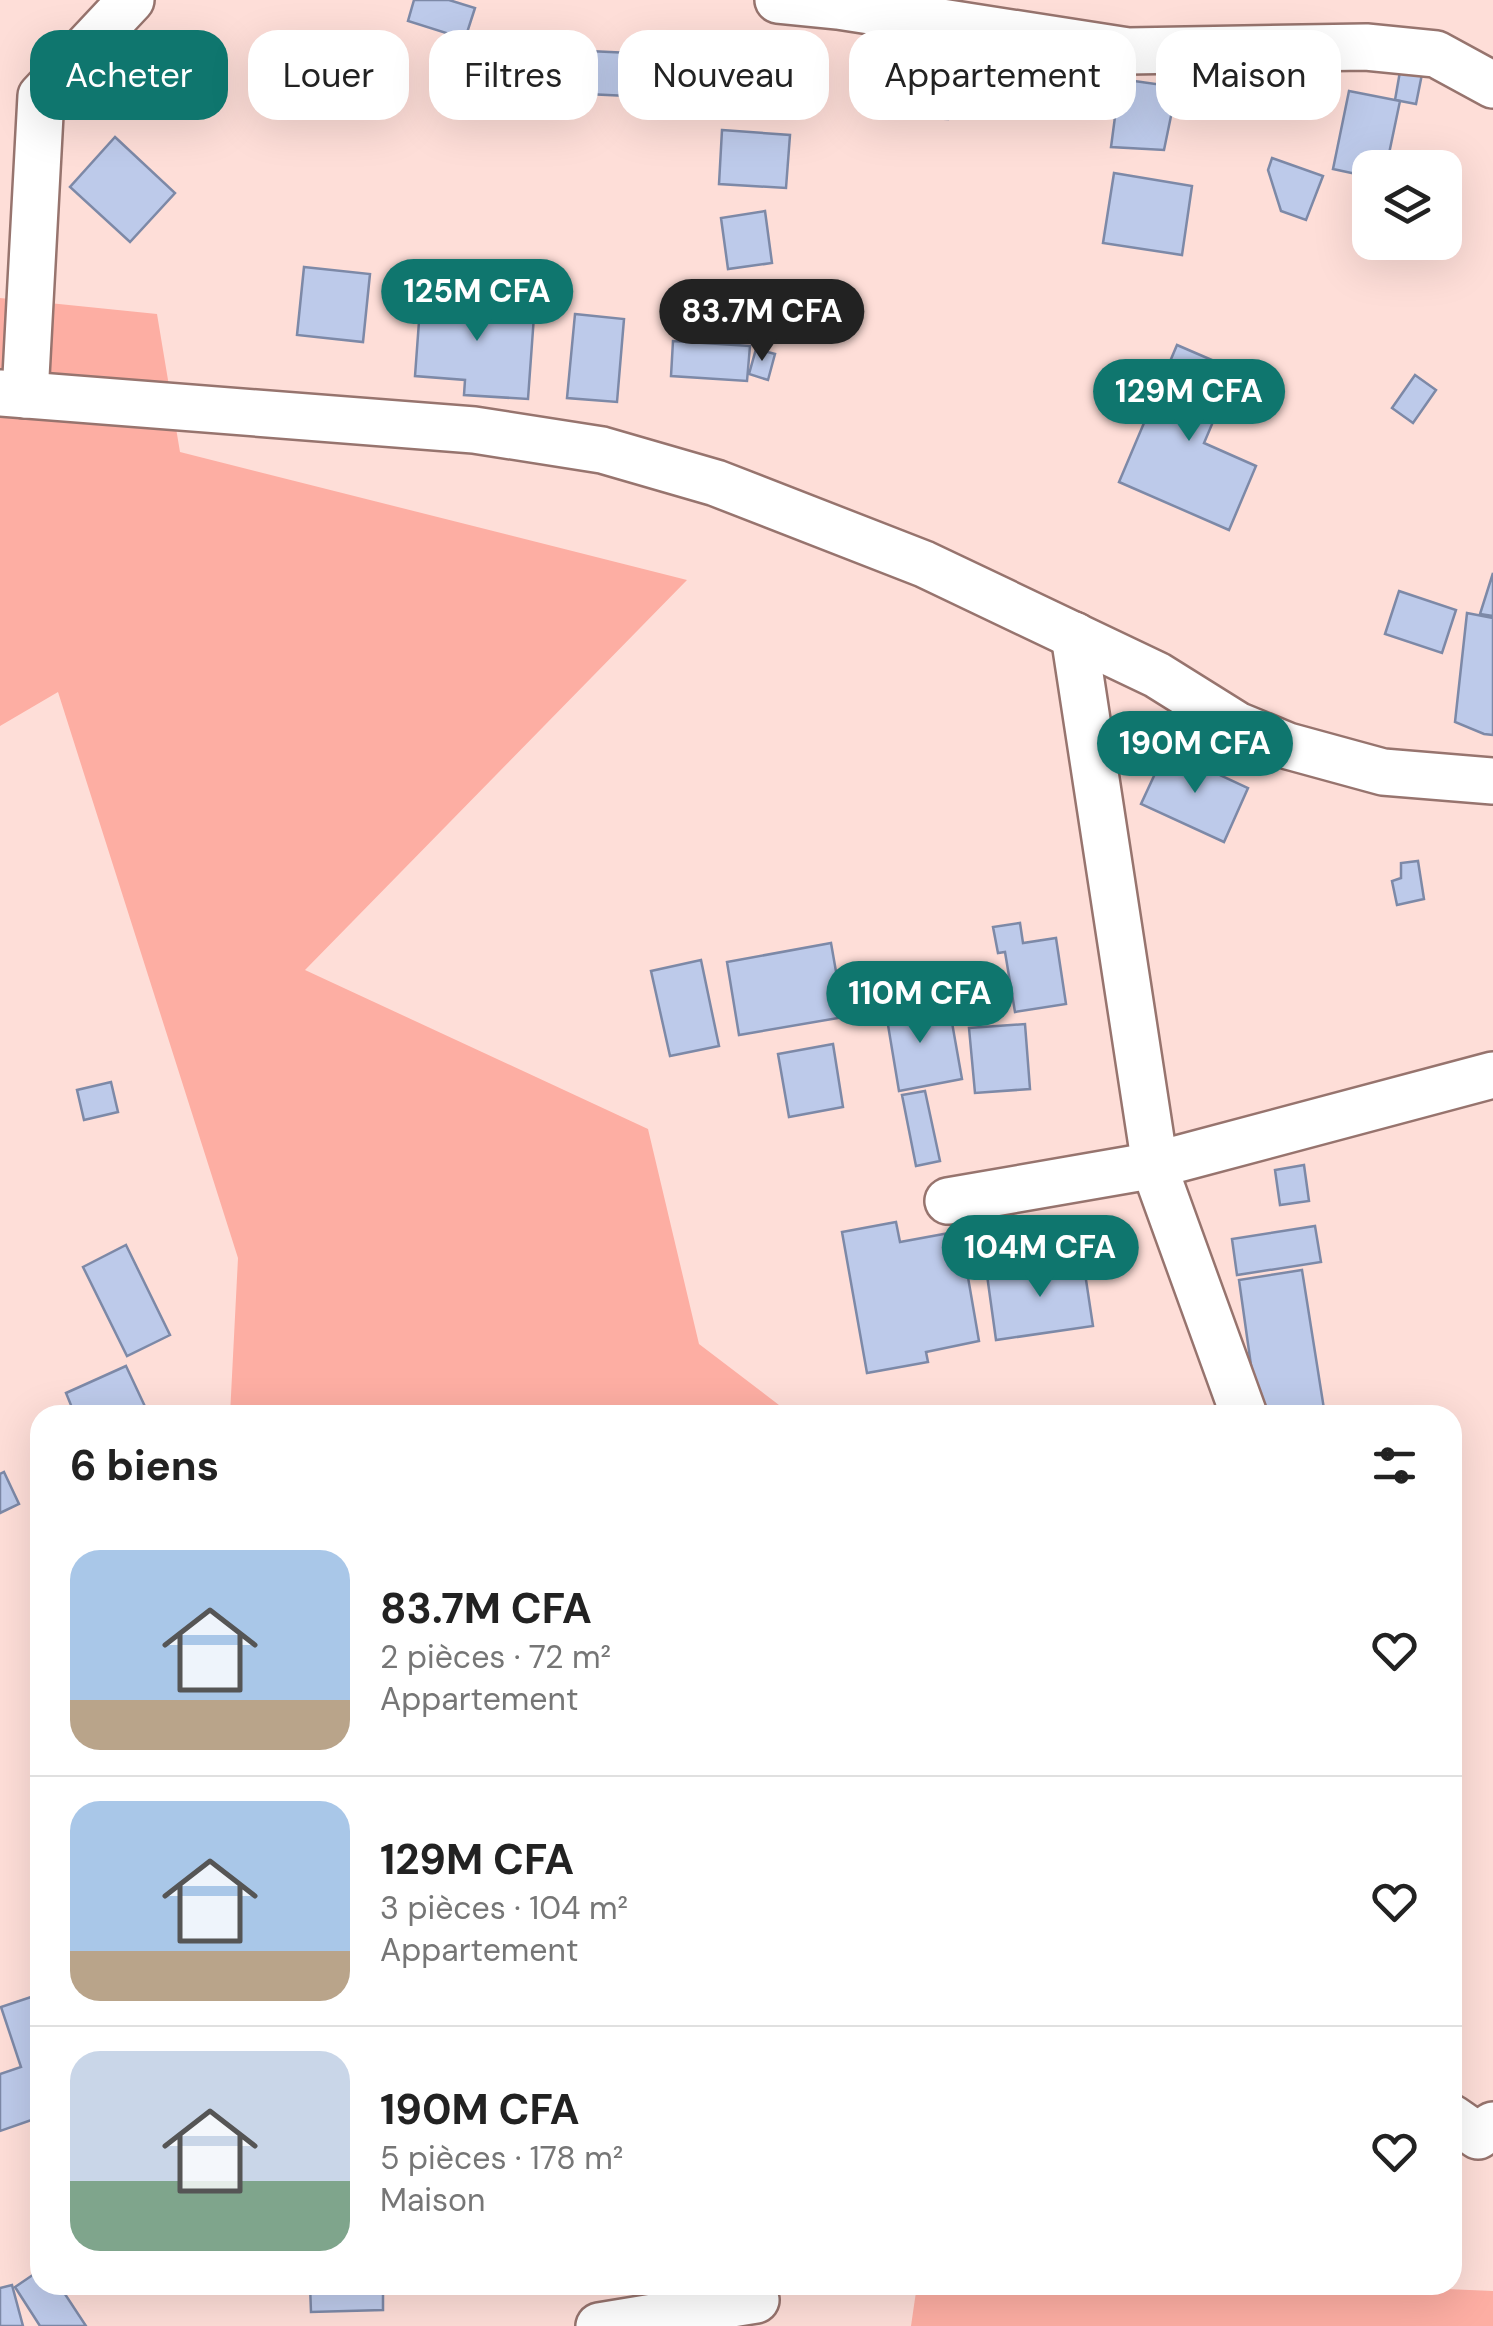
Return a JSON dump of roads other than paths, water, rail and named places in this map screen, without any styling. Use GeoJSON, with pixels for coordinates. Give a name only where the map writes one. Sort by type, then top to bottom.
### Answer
{"type":"FeatureCollection","features":[{"type":"Feature","properties":{"kind":"street"},"geometry":{"type":"LineString","coordinates":[[131,0],[41,96],[13,394],[474,430],[602,450],[716,483],[924,564],[1157,675],[1237,725],[1288,746],[1383,772],[1493,781]]}},
{"type":"Feature","properties":{"kind":"street"},"geometry":{"type":"LineString","coordinates":[[778,0],[1128,50],[1366,47],[1436,54],[1493,85]]}},
{"type":"Feature","properties":{"kind":"street"},"geometry":{"type":"LineString","coordinates":[[1074,635],[1155,1165],[1240,1405]]}},
{"type":"Feature","properties":{"kind":"street"},"geometry":{"type":"LineString","coordinates":[[948,1201],[1155,1165],[1493,1075]]}},
{"type":"Feature","properties":{"kind":"street"},"geometry":{"type":"LineString","coordinates":[[1462,2125],[1478,2136],[1493,2126]]}},
{"type":"Feature","properties":{"kind":"street"},"geometry":{"type":"LineString","coordinates":[[599,2326],[756,2300]]}}]}
